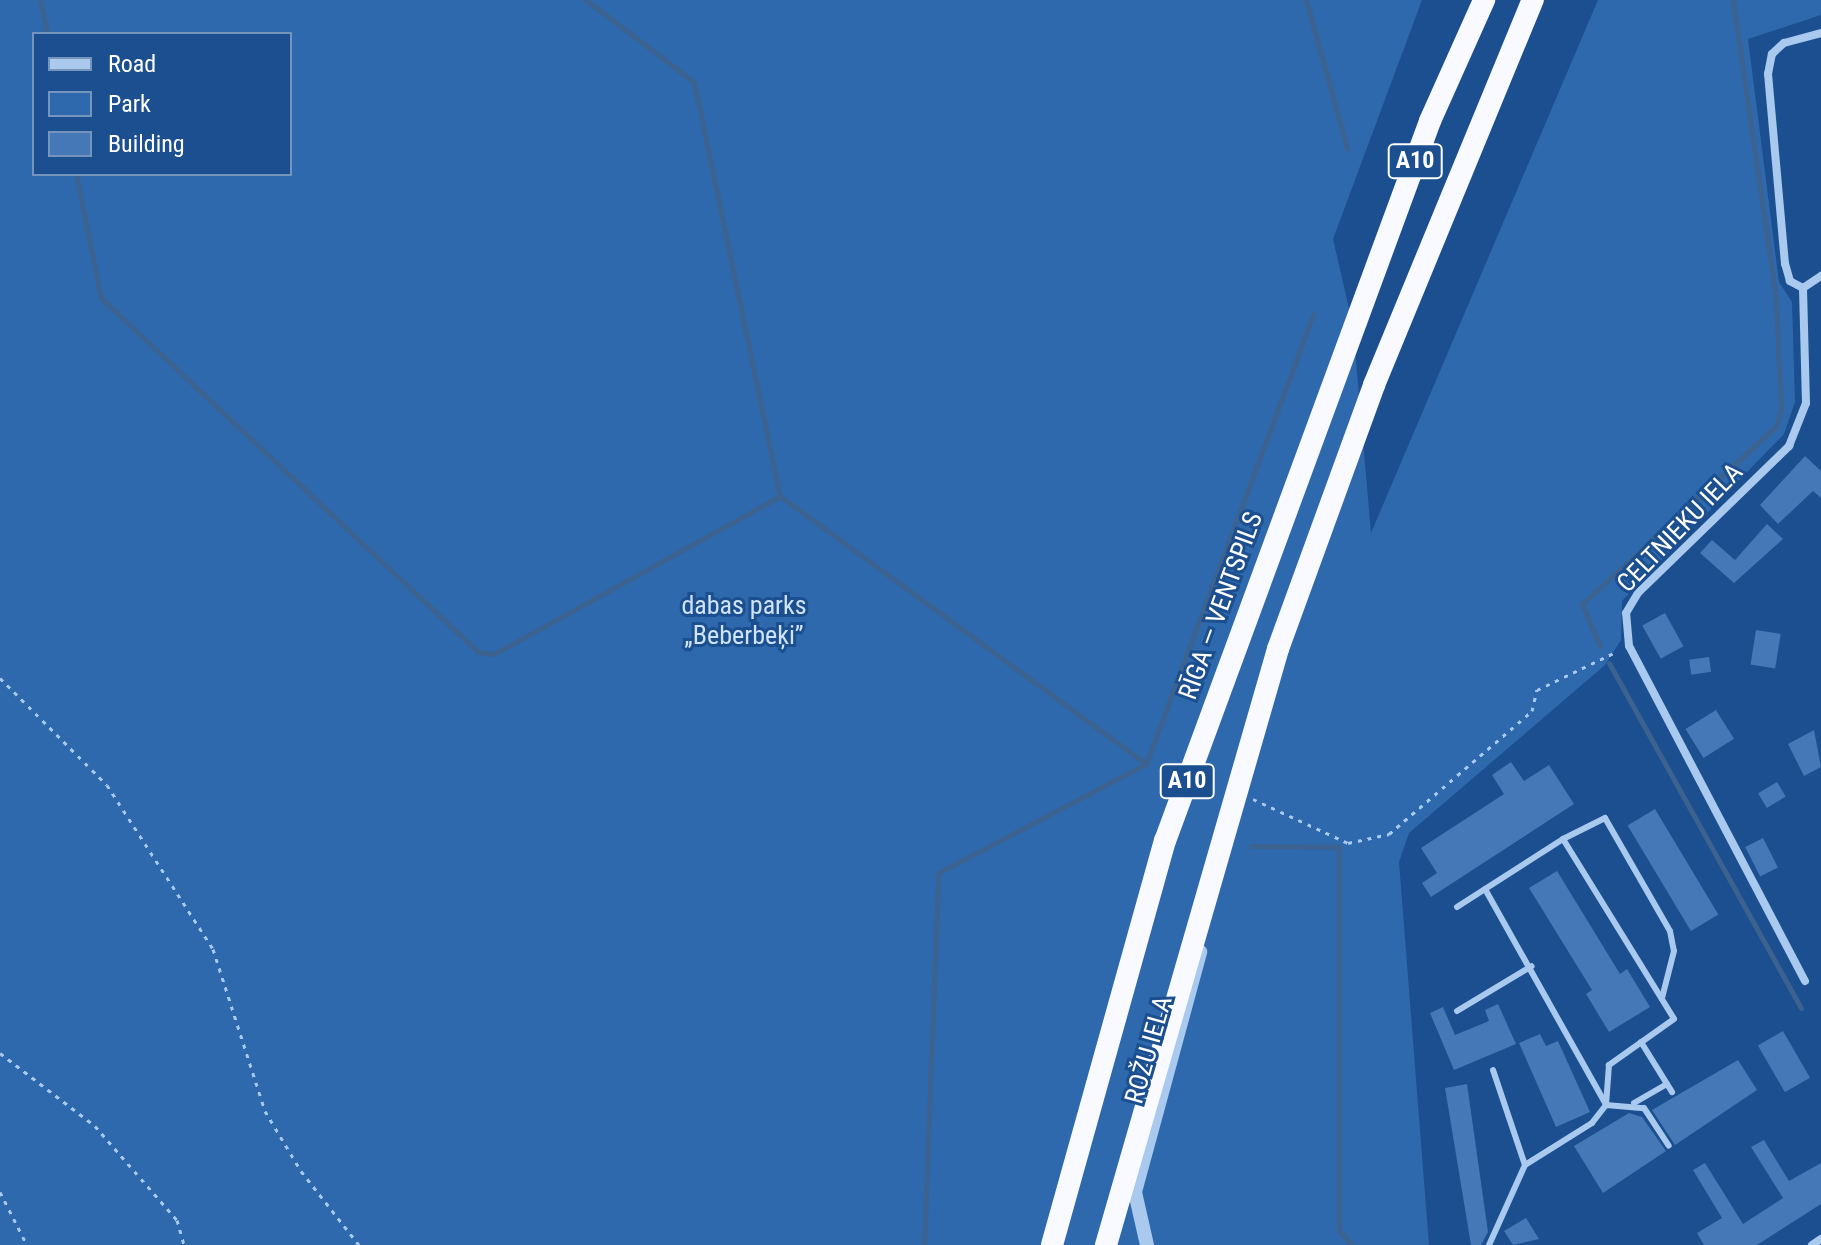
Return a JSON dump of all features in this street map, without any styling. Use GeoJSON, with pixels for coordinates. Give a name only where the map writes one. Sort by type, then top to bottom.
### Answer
{"type":"FeatureCollection","features":[{"type":"Feature","properties":{"kind":"highway","name":"RĪGA — VENTSPILS"},"geometry":{"type":"LineString","coordinates":[[1052,1245],[1165,841],[1430,121],[1484,0]]}},
{"type":"Feature","properties":{"kind":"highway","name":"A10"},"geometry":{"type":"LineString","coordinates":[[1106,1245],[1235,789],[1374,385],[1533,0]]}},
{"type":"Feature","properties":{"kind":"street"},"geometry":{"type":"LineString","coordinates":[[1821,33],[1784,43],[1772,54],[1768,74],[1785,264],[1790,281],[1803,288],[1821,276]]}},
{"type":"Feature","properties":{"kind":"street","name":"CELTNIEKU IELA"},"geometry":{"type":"LineString","coordinates":[[1803,288],[1800,423],[1789,446],[1638,593],[1626,613],[1629,646],[1805,981]]}},
{"type":"Feature","properties":{"kind":"street","name":"ROŽU IELA"},"geometry":{"type":"LineString","coordinates":[[1147,1245],[1135,1192],[1195,977],[1212,865]]}},
{"type":"Feature","properties":{"kind":"street"},"geometry":{"type":"LineString","coordinates":[[1812,1245],[1821,1239]]}},
{"type":"Feature","properties":{"kind":"lane"},"geometry":{"type":"LineString","coordinates":[[1457,907],[1563,839],[1605,818],[1670,931],[1674,951],[1662,998]]}},
{"type":"Feature","properties":{"kind":"lane"},"geometry":{"type":"LineString","coordinates":[[1563,839],[1674,1019],[1609,1065],[1606,1105]]}},
{"type":"Feature","properties":{"kind":"lane"},"geometry":{"type":"LineString","coordinates":[[1485,889],[1532,966],[1606,1105]]}},
{"type":"Feature","properties":{"kind":"lane"},"geometry":{"type":"LineString","coordinates":[[1457,1011],[1532,966]]}},
{"type":"Feature","properties":{"kind":"lane"},"geometry":{"type":"LineString","coordinates":[[1641,1042],[1672,1092]]}},
{"type":"Feature","properties":{"kind":"lane"},"geometry":{"type":"LineString","coordinates":[[1493,1070],[1525,1165]]}},
{"type":"Feature","properties":{"kind":"lane"},"geometry":{"type":"LineString","coordinates":[[1489,1245],[1525,1165],[1606,1105],[1634,1103],[1667,1084]]}},
{"type":"Feature","properties":{"kind":"lane"},"geometry":{"type":"LineString","coordinates":[[1634,1103],[1669,1146]]}},
{"type":"Feature","properties":{"kind":"path"},"geometry":{"type":"LineString","coordinates":[[1235,789],[1348,843],[1389,834],[1532,711],[1537,690],[1629,646]]}},
{"type":"Feature","properties":{"kind":"path"},"geometry":{"type":"LineString","coordinates":[[0,678],[107,785],[213,949],[265,1111],[301,1171],[359,1245]]}},
{"type":"Feature","properties":{"kind":"path"},"geometry":{"type":"LineString","coordinates":[[0,1053],[95,1126],[177,1220],[184,1245]]}},
{"type":"Feature","properties":{"kind":"path"},"geometry":{"type":"LineString","coordinates":[[0,1192],[27,1245]]}},
{"type":"Feature","properties":{"kind":"green space","name":"dabas parks „Beberbeķi”"},"geometry":{"type":"Polygon","coordinates":[[[0,0],[1422,0],[1333,239],[1353,326],[1371,533],[1598,0],[1821,0],[1821,15],[1748,39],[1779,282],[1792,302],[1795,402],[1784,434],[1622,601],[1621,640],[1605,665],[1409,833],[1399,862],[1429,1245],[0,1245],[0,0]]]}},
{"type":"Feature","properties":{"kind":"building"},"geometry":{"type":"Polygon","coordinates":[[[1805,456],[1821,471],[1821,498],[1813,491],[1778,524],[1760,505],[1805,456]]]}},
{"type":"Feature","properties":{"kind":"building"},"geometry":{"type":"Polygon","coordinates":[[[1767,524],[1783,539],[1734,583],[1700,553],[1712,540],[1735,560],[1767,524]]]}},
{"type":"Feature","properties":{"kind":"building"},"geometry":{"type":"Polygon","coordinates":[[[1665,613],[1683,646],[1661,659],[1642,626],[1665,613]]]}},
{"type":"Feature","properties":{"kind":"building"},"geometry":{"type":"Polygon","coordinates":[[[1756,630],[1781,634],[1775,668],[1751,665],[1756,630]]]}},
{"type":"Feature","properties":{"kind":"building"},"geometry":{"type":"Polygon","coordinates":[[[1709,657],[1711,672],[1691,675],[1689,660],[1709,657]]]}},
{"type":"Feature","properties":{"kind":"building"},"geometry":{"type":"Polygon","coordinates":[[[1716,710],[1734,739],[1703,758],[1685,729],[1716,710]]]}},
{"type":"Feature","properties":{"kind":"building"},"geometry":{"type":"Polygon","coordinates":[[[1814,730],[1821,767],[1804,776],[1788,744],[1814,730]]]}},
{"type":"Feature","properties":{"kind":"building"},"geometry":{"type":"Polygon","coordinates":[[[1511,762],[1524,781],[1549,765],[1574,804],[1431,897],[1422,883],[1437,873],[1421,848],[1504,794],[1492,775],[1511,762]]]}},
{"type":"Feature","properties":{"kind":"building"},"geometry":{"type":"Polygon","coordinates":[[[1777,782],[1786,797],[1767,808],[1758,793],[1777,782]]]}},
{"type":"Feature","properties":{"kind":"building"},"geometry":{"type":"Polygon","coordinates":[[[1655,809],[1718,914],[1691,931],[1628,825],[1655,809]]]}},
{"type":"Feature","properties":{"kind":"building"},"geometry":{"type":"Polygon","coordinates":[[[1763,838],[1778,867],[1760,876],[1745,847],[1763,838]]]}},
{"type":"Feature","properties":{"kind":"building"},"geometry":{"type":"Polygon","coordinates":[[[1557,871],[1620,974],[1627,969],[1650,1007],[1609,1032],[1586,994],[1592,990],[1529,888],[1557,871]]]}},
{"type":"Feature","properties":{"kind":"building"},"geometry":{"type":"Polygon","coordinates":[[[1498,1004],[1516,1044],[1454,1070],[1430,1013],[1443,1007],[1455,1035],[1489,1021],[1485,1010],[1498,1004]]]}},
{"type":"Feature","properties":{"kind":"building"},"geometry":{"type":"Polygon","coordinates":[[[1783,1031],[1810,1078],[1785,1092],[1758,1046],[1783,1031]]]}},
{"type":"Feature","properties":{"kind":"building"},"geometry":{"type":"Polygon","coordinates":[[[1540,1034],[1546,1046],[1558,1041],[1590,1112],[1556,1127],[1519,1043],[1540,1034]]]}},
{"type":"Feature","properties":{"kind":"building"},"geometry":{"type":"Polygon","coordinates":[[[1738,1060],[1757,1090],[1675,1145],[1652,1110],[1738,1060]]]}},
{"type":"Feature","properties":{"kind":"building"},"geometry":{"type":"Polygon","coordinates":[[[1467,1084],[1488,1232],[1481,1245],[1471,1245],[1445,1088],[1467,1084]]]}},
{"type":"Feature","properties":{"kind":"building"},"geometry":{"type":"Polygon","coordinates":[[[1629,1113],[1642,1117],[1666,1151],[1603,1193],[1574,1146],[1629,1113]]]}},
{"type":"Feature","properties":{"kind":"building"},"geometry":{"type":"Polygon","coordinates":[[[1764,1140],[1789,1181],[1821,1163],[1821,1204],[1757,1245],[1704,1245],[1697,1233],[1722,1218],[1693,1170],[1705,1163],[1743,1224],[1783,1198],[1751,1147],[1764,1140]]]}},
{"type":"Feature","properties":{"kind":"building"},"geometry":{"type":"Polygon","coordinates":[[[1526,1218],[1539,1239],[1513,1245],[1504,1231],[1526,1218]]]}},
{"type":"Feature","properties":{"kind":"waterway"},"geometry":{"type":"LineString","coordinates":[[40,0],[47,32]]}},
{"type":"Feature","properties":{"kind":"waterway"},"geometry":{"type":"LineString","coordinates":[[586,0],[694,82],[780,496],[1146,764]]}},
{"type":"Feature","properties":{"kind":"waterway"},"geometry":{"type":"LineString","coordinates":[[1306,0],[1347,148]]}},
{"type":"Feature","properties":{"kind":"waterway"},"geometry":{"type":"LineString","coordinates":[[1600,646],[1582,604],[1776,426],[1781,411],[1776,299],[1733,0]]}},
{"type":"Feature","properties":{"kind":"waterway"},"geometry":{"type":"LineString","coordinates":[[76,176],[101,298],[478,652],[494,654],[780,496]]}},
{"type":"Feature","properties":{"kind":"waterway"},"geometry":{"type":"LineString","coordinates":[[924,1245],[938,873],[1146,764],[1313,314]]}},
{"type":"Feature","properties":{"kind":"waterway"},"geometry":{"type":"LineString","coordinates":[[1609,663],[1801,1008]]}},
{"type":"Feature","properties":{"kind":"waterway"},"geometry":{"type":"LineString","coordinates":[[1251,846],[1339,847],[1339,1230],[1352,1245]]}}]}
